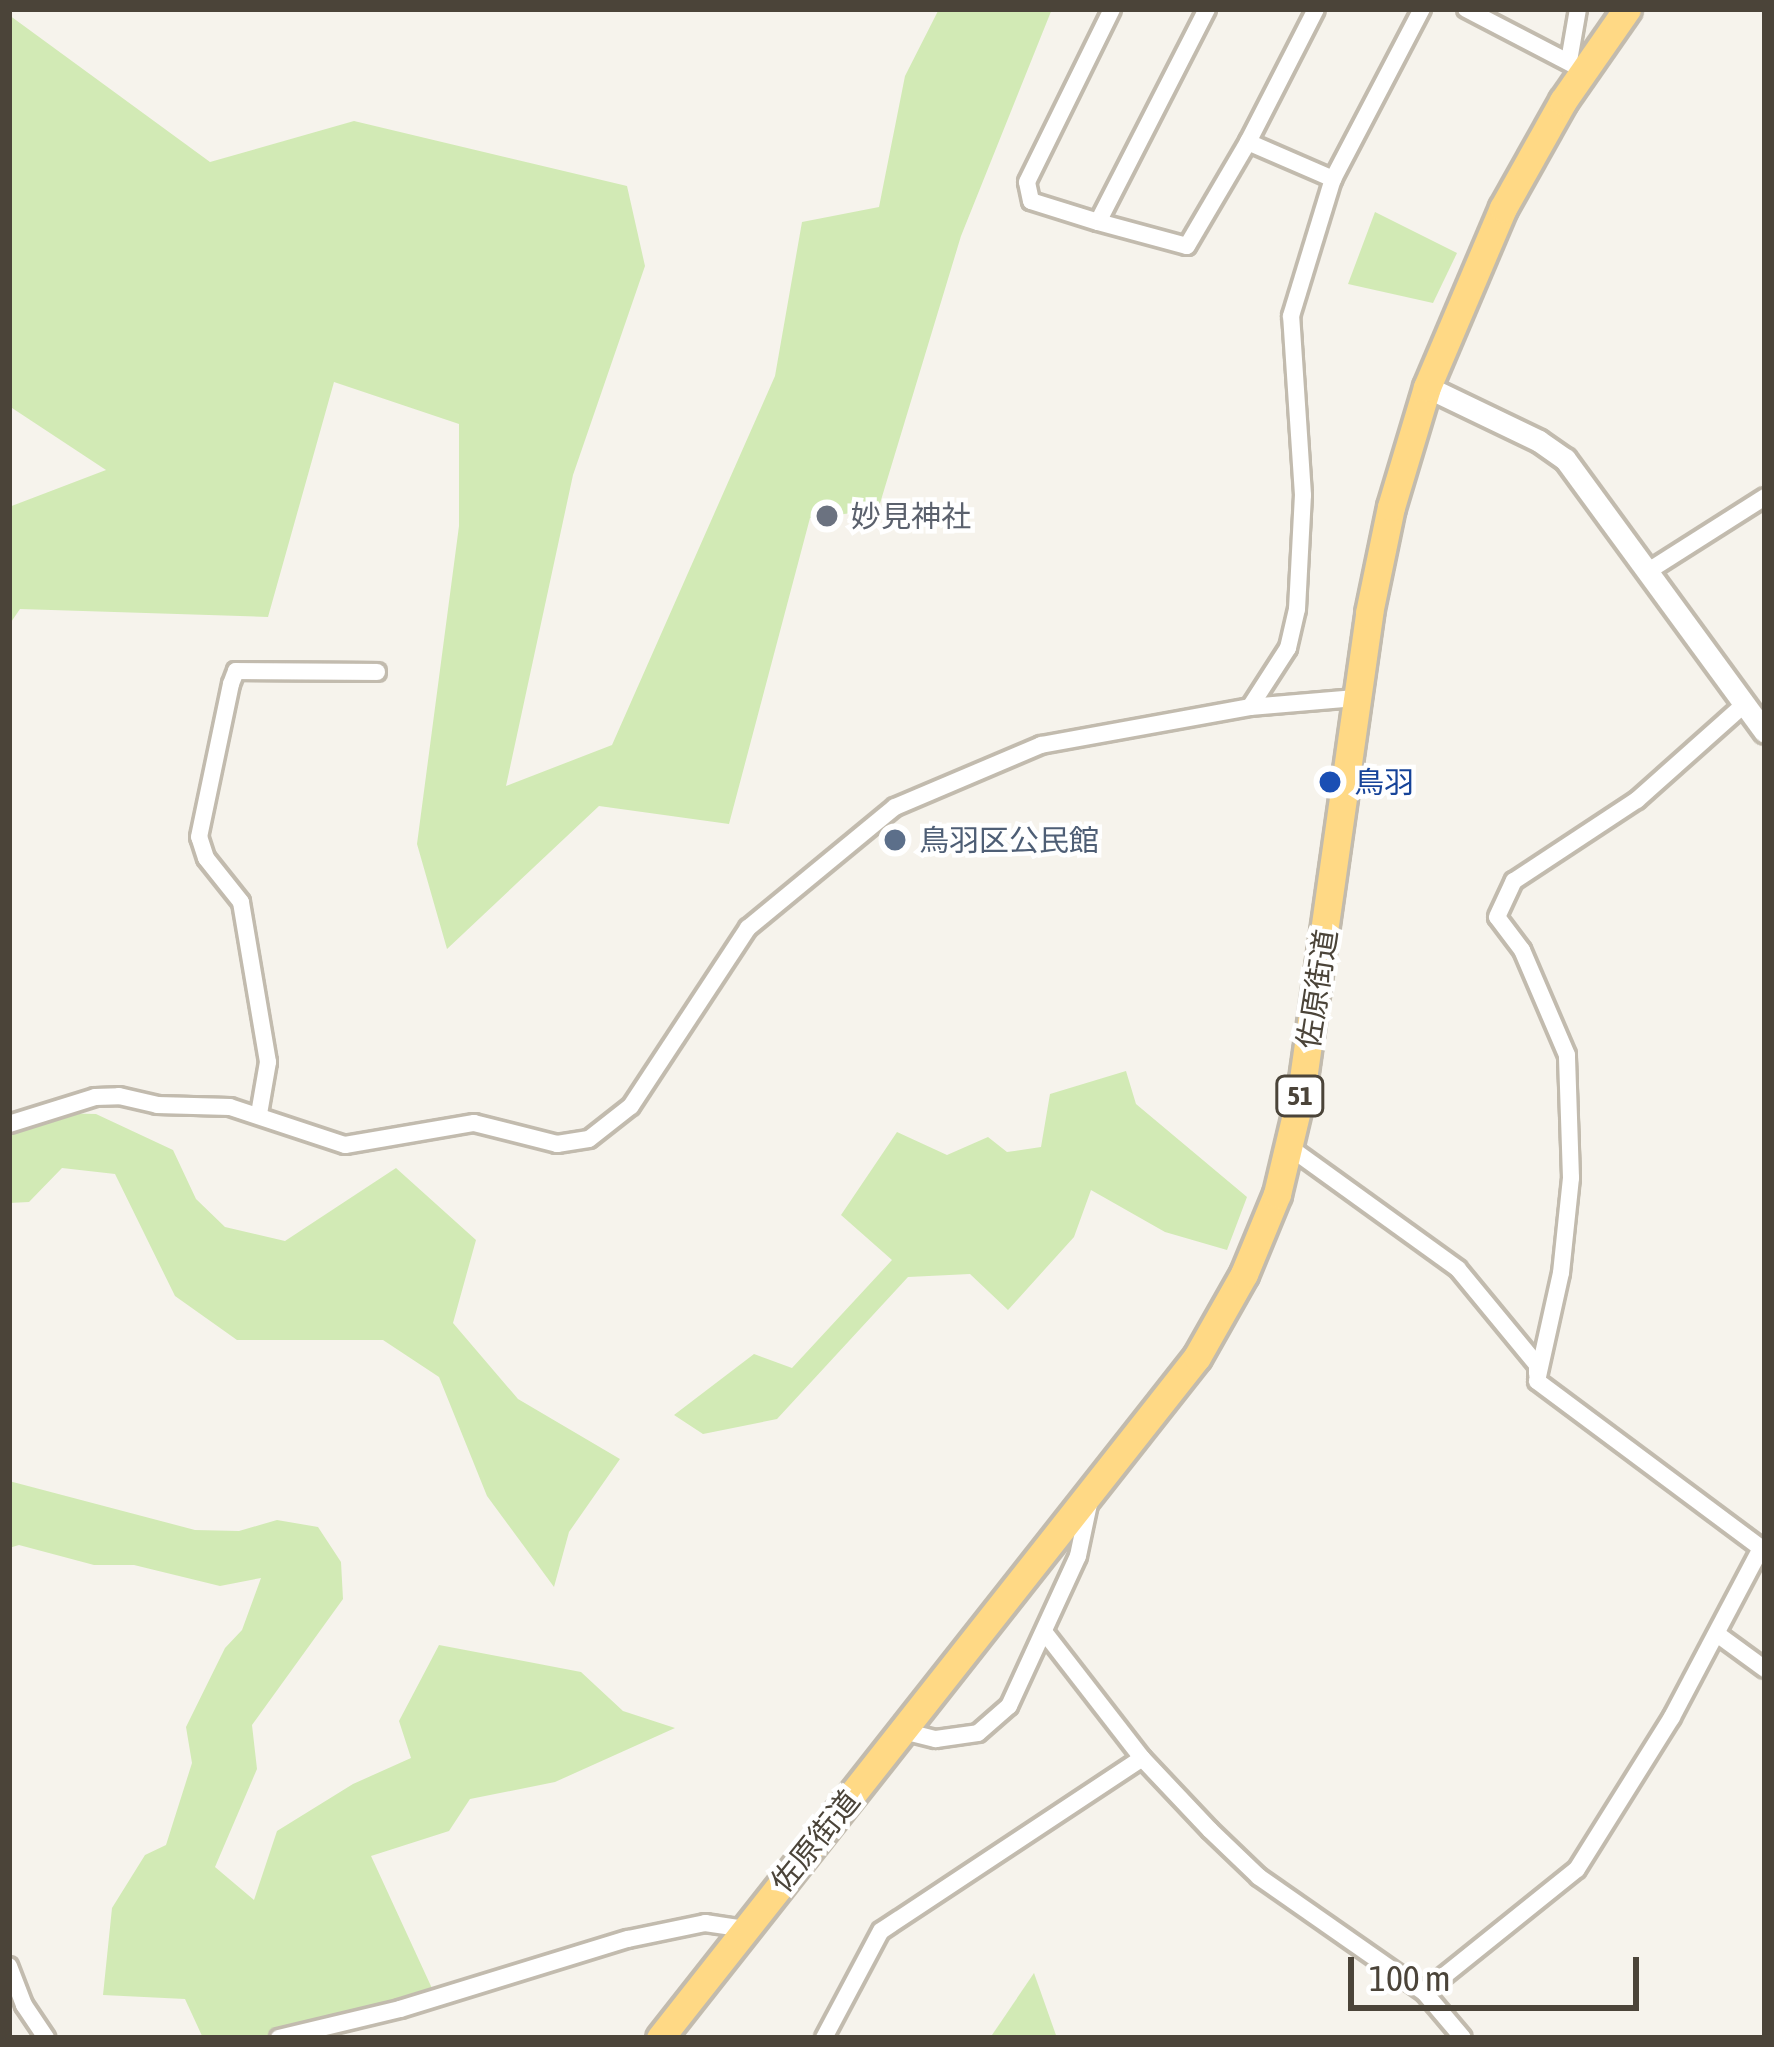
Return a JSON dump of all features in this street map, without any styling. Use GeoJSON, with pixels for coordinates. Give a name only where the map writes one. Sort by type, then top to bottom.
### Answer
{"type":"FeatureCollection","features":[{"type":"Feature","properties":{"kind":"highway","name":"佐原街道"},"geometry":{"type":"LineString","coordinates":[[660,2038],[1197,1357],[1262,1234],[1289,1147],[1330,900],[1356,698],[1391,507],[1427,387],[1503,208],[1576,65],[1627,9]]}},
{"type":"Feature","properties":{"kind":"street"},"geometry":{"type":"LineString","coordinates":[[1112,9],[1027,182],[1031,201],[1187,246],[1248,142],[1316,9]]}},
{"type":"Feature","properties":{"kind":"street"},"geometry":{"type":"LineString","coordinates":[[1250,707],[1288,648],[1297,609],[1303,495],[1291,316],[1333,179],[1422,9]]}},
{"type":"Feature","properties":{"kind":"street"},"geometry":{"type":"LineString","coordinates":[[1466,9],[1576,65],[1578,9]]}},
{"type":"Feature","properties":{"kind":"street"},"geometry":{"type":"LineString","coordinates":[[1097,222],[1205,10]]}},
{"type":"Feature","properties":{"kind":"street"},"geometry":{"type":"LineString","coordinates":[[1248,142],[1333,179]]}},
{"type":"Feature","properties":{"kind":"street"},"geometry":{"type":"LineString","coordinates":[[1427,387],[1539,441],[1565,459],[1765,731]]}},
{"type":"Feature","properties":{"kind":"street"},"geometry":{"type":"LineString","coordinates":[[1650,570],[1765,496]]}},
{"type":"Feature","properties":{"kind":"street"},"geometry":{"type":"LineString","coordinates":[[259,1114],[268,1062],[241,902],[206,858],[199,837],[231,684],[236,671],[377,672]]}},
{"type":"Feature","properties":{"kind":"street"},"geometry":{"type":"LineString","coordinates":[[9,1124],[95,1097],[119,1096],[259,1114],[345,1145],[474,1123],[557,1144],[589,1138],[632,1106],[748,928],[895,807],[1041,745],[1250,707],[1356,698]]}},
{"type":"Feature","properties":{"kind":"street"},"geometry":{"type":"LineString","coordinates":[[1537,1382],[1561,1273],[1571,1178],[1567,1055],[1522,950],[1497,917],[1514,881],[1637,800],[1747,703]]}},
{"type":"Feature","properties":{"kind":"street"},"geometry":{"type":"LineString","coordinates":[[1289,1147],[1458,1269],[1537,1364],[1537,1382]]}},
{"type":"Feature","properties":{"kind":"street"},"geometry":{"type":"LineString","coordinates":[[1424,1992],[1577,1869],[1630,1789],[1760,1548],[1537,1382]]}},
{"type":"Feature","properties":{"kind":"street"},"geometry":{"type":"LineString","coordinates":[[903,1731],[936,1739],[978,1733],[1009,1706],[1078,1556],[1092,1492]]}},
{"type":"Feature","properties":{"kind":"street"},"geometry":{"type":"LineString","coordinates":[[1045,1633],[1142,1758],[1259,1876],[1424,1992],[1463,2038]]}},
{"type":"Feature","properties":{"kind":"street"},"geometry":{"type":"LineString","coordinates":[[1717,1634],[1765,1669]]}},
{"type":"Feature","properties":{"kind":"street"},"geometry":{"type":"LineString","coordinates":[[824,2038],[881,1930],[1142,1758]]}},
{"type":"Feature","properties":{"kind":"street"},"geometry":{"type":"LineString","coordinates":[[279,2038],[400,2009],[628,1939],[705,1923],[745,1928]]}},
{"type":"Feature","properties":{"kind":"street"},"geometry":{"type":"LineString","coordinates":[[9,1966],[24,2006],[46,2038]]}},
{"type":"Feature","properties":{"kind":"green space"},"geometry":{"type":"Polygon","coordinates":[[[939,9],[1052,9],[961,236],[878,510],[810,518],[729,824],[599,806],[447,949],[417,844],[459,526],[459,424],[334,382],[268,617],[20,609],[9,625],[9,507],[106,470],[9,406],[9,15],[210,162],[354,121],[627,186],[645,266],[573,475],[506,786],[612,745],[775,376],[802,222],[879,207],[905,76],[939,9]]]}},
{"type":"Feature","properties":{"kind":"green space"},"geometry":{"type":"Polygon","coordinates":[[[1375,212],[1457,253],[1433,303],[1348,284],[1375,212]]]}},
{"type":"Feature","properties":{"kind":"green space"},"geometry":{"type":"Polygon","coordinates":[[[1126,1071],[1136,1104],[1247,1197],[1227,1250],[1165,1232],[1091,1190],[1074,1237],[1008,1310],[970,1274],[908,1277],[777,1419],[703,1434],[674,1415],[754,1354],[792,1368],[892,1260],[841,1215],[897,1132],[947,1155],[988,1137],[1007,1152],[1041,1147],[1050,1094],[1126,1071]]]}},
{"type":"Feature","properties":{"kind":"green space"},"geometry":{"type":"Polygon","coordinates":[[[9,1112],[96,1114],[173,1150],[196,1199],[225,1227],[285,1241],[396,1168],[476,1240],[453,1323],[518,1399],[620,1459],[569,1532],[554,1587],[487,1496],[439,1377],[383,1340],[237,1340],[175,1296],[115,1174],[62,1168],[29,1202],[9,1203],[9,1112]]]}},
{"type":"Feature","properties":{"kind":"green space"},"geometry":{"type":"Polygon","coordinates":[[[9,1481],[195,1530],[239,1531],[277,1520],[318,1527],[341,1562],[343,1599],[252,1725],[257,1769],[215,1867],[254,1900],[277,1831],[353,1784],[411,1758],[399,1721],[439,1645],[581,1672],[623,1711],[675,1728],[555,1782],[470,1799],[449,1831],[371,1856],[436,1997],[279,2038],[203,2038],[185,1999],[103,1995],[112,1908],[145,1855],[166,1845],[192,1763],[186,1727],[225,1648],[242,1630],[261,1578],[220,1586],[134,1565],[94,1565],[19,1545],[9,1548],[9,1481]]]}},
{"type":"Feature","properties":{"kind":"green space"},"geometry":{"type":"Polygon","coordinates":[[[1034,1973],[1057,2038],[990,2038],[1034,1973]]]}},
{"type":"Feature","properties":{"kind":"place","name":"妙見神社"},"geometry":{"type":"Point","coordinates":[827,516]}},
{"type":"Feature","properties":{"kind":"place","name":"鳥羽"},"geometry":{"type":"Point","coordinates":[1330,782]}},
{"type":"Feature","properties":{"kind":"place","name":"鳥羽区公民館"},"geometry":{"type":"Point","coordinates":[895,840]}}]}
